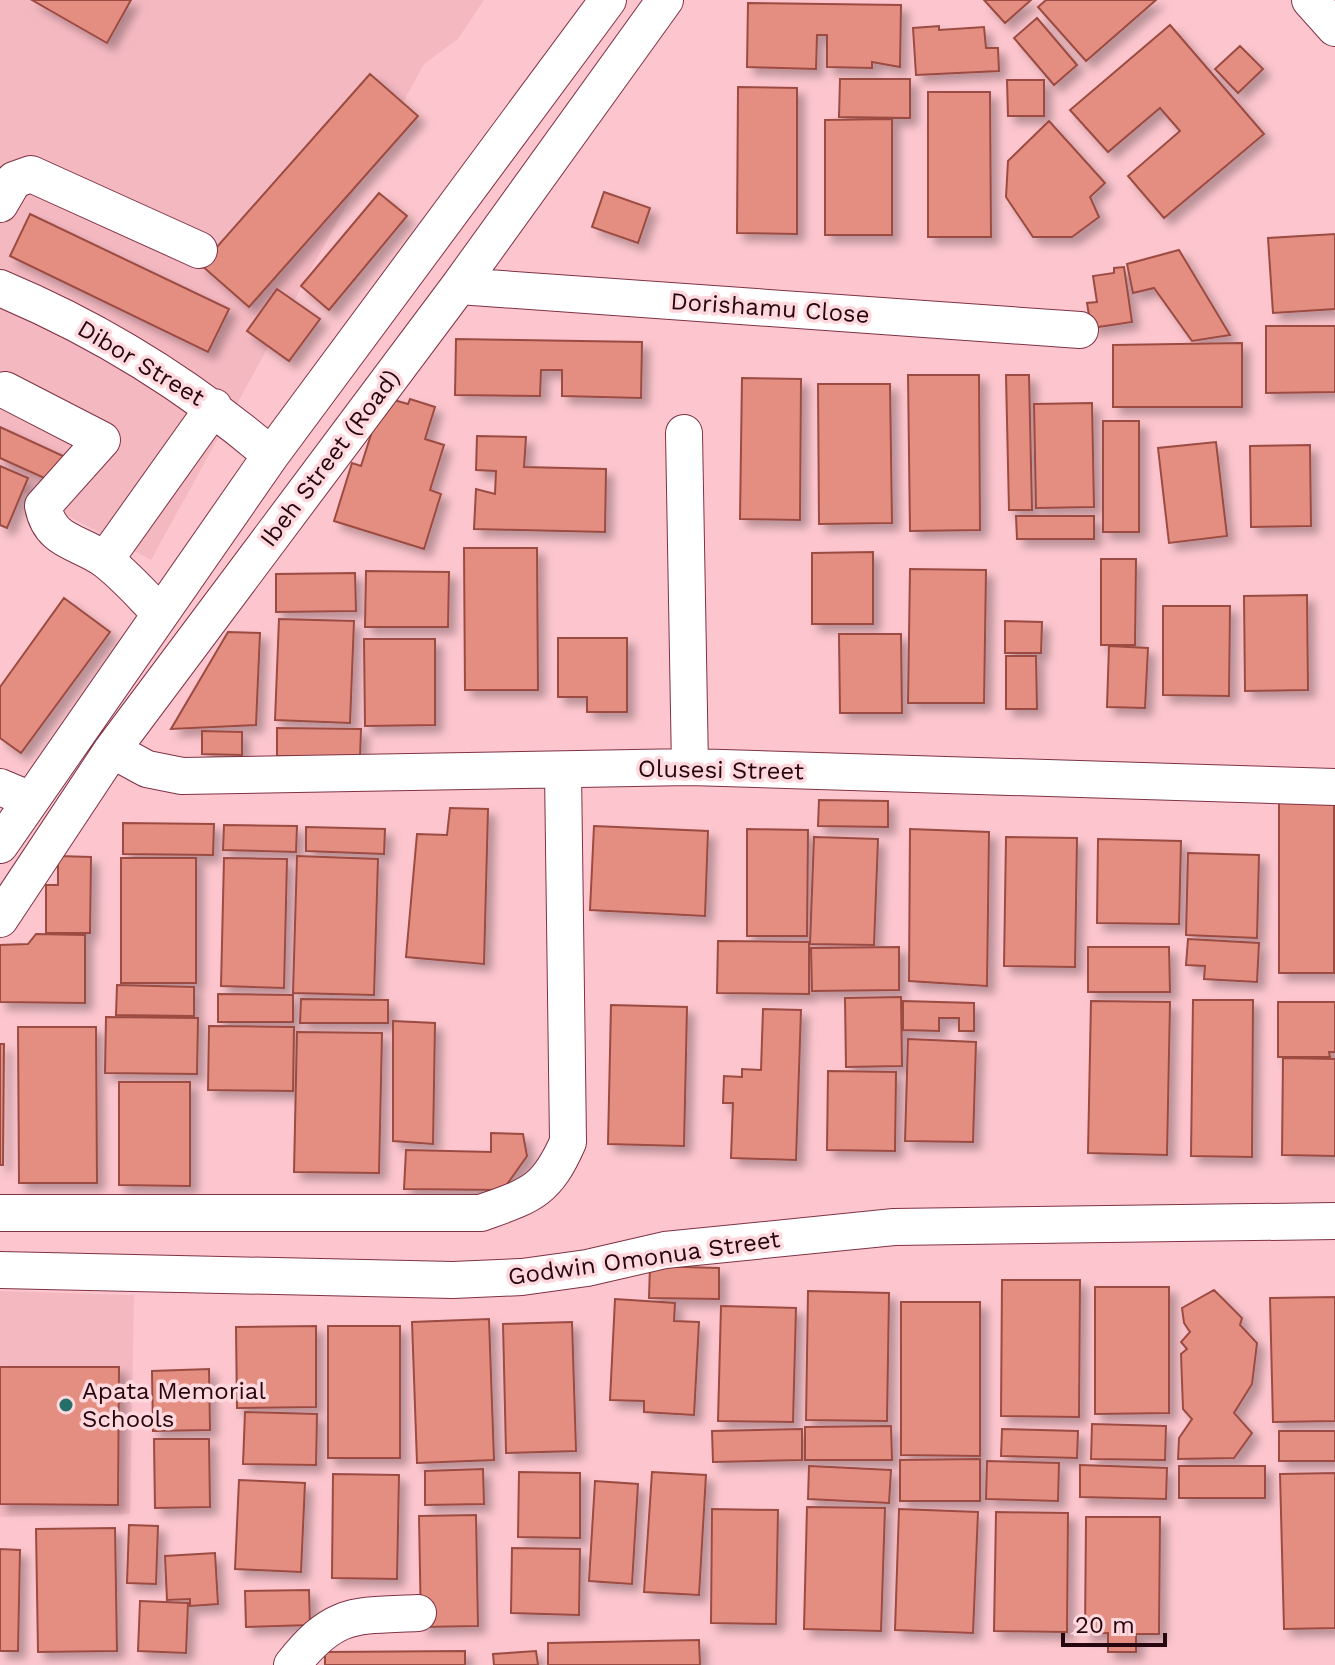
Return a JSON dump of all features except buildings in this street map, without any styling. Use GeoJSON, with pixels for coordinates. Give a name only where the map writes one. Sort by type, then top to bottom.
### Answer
{"type":"FeatureCollection","features":[{"type":"Feature","properties":{"kind":"street","name":"Ibeh Street (Road)"},"geometry":{"type":"LineString","coordinates":[[0,845],[16,793],[159,612],[271,455],[608,0]]}},
{"type":"Feature","properties":{"kind":"street","name":"Ibeh Street (Road)"},"geometry":{"type":"LineString","coordinates":[[0,919],[112,750],[459,286],[665,0]]}},
{"type":"Feature","properties":{"kind":"street"},"geometry":{"type":"LineString","coordinates":[[1310,0],[1335,28]]}},
{"type":"Feature","properties":{"kind":"street"},"geometry":{"type":"LineString","coordinates":[[0,204],[14,180],[31,174],[199,250]]}},
{"type":"Feature","properties":{"kind":"street","name":"Dorishamu Close"},"geometry":{"type":"LineString","coordinates":[[459,286],[1080,330]]}},
{"type":"Feature","properties":{"kind":"street","name":"Dibor Street"},"geometry":{"type":"LineString","coordinates":[[0,288],[81,327],[214,407],[271,455]]}},
{"type":"Feature","properties":{"kind":"street"},"geometry":{"type":"LineString","coordinates":[[5,390],[110,428],[43,506],[46,523],[59,535],[105,560],[159,612]]}},
{"type":"Feature","properties":{"kind":"street"},"geometry":{"type":"LineString","coordinates":[[105,560],[214,407]]}},
{"type":"Feature","properties":{"kind":"street"},"geometry":{"type":"LineString","coordinates":[[684,433],[690,767]]}},
{"type":"Feature","properties":{"kind":"street","name":"Olusesi Street"},"geometry":{"type":"LineString","coordinates":[[112,750],[147,769],[182,776],[690,767],[1335,787]]}},
{"type":"Feature","properties":{"kind":"street"},"geometry":{"type":"LineString","coordinates":[[0,1213],[481,1213],[521,1199],[553,1176],[568,1142],[563,771]]}},
{"type":"Feature","properties":{"kind":"street","name":"Godwin Omonua Street"},"geometry":{"type":"LineString","coordinates":[[0,1270],[508,1278],[587,1268],[665,1250],[894,1227],[1335,1221]]}},
{"type":"Feature","properties":{"kind":"street"},"geometry":{"type":"LineString","coordinates":[[292,1665],[314,1637],[346,1617],[418,1613]]}},
{"type":"Feature","properties":{"kind":"shaded area"},"geometry":{"type":"Polygon","coordinates":[[[0,0],[484,0],[458,39],[424,64],[151,560],[0,480],[0,0]]]}},
{"type":"Feature","properties":{"kind":"shaded area","name":"Apata Memorial Schools"},"geometry":{"type":"Polygon","coordinates":[[[0,1291],[134,1295],[130,1514],[0,1517],[0,1291]]]}},
{"type":"Feature","properties":{"kind":"place","name":"Apata Memorial Schools"},"geometry":{"type":"Point","coordinates":[66,1405]}}]}
